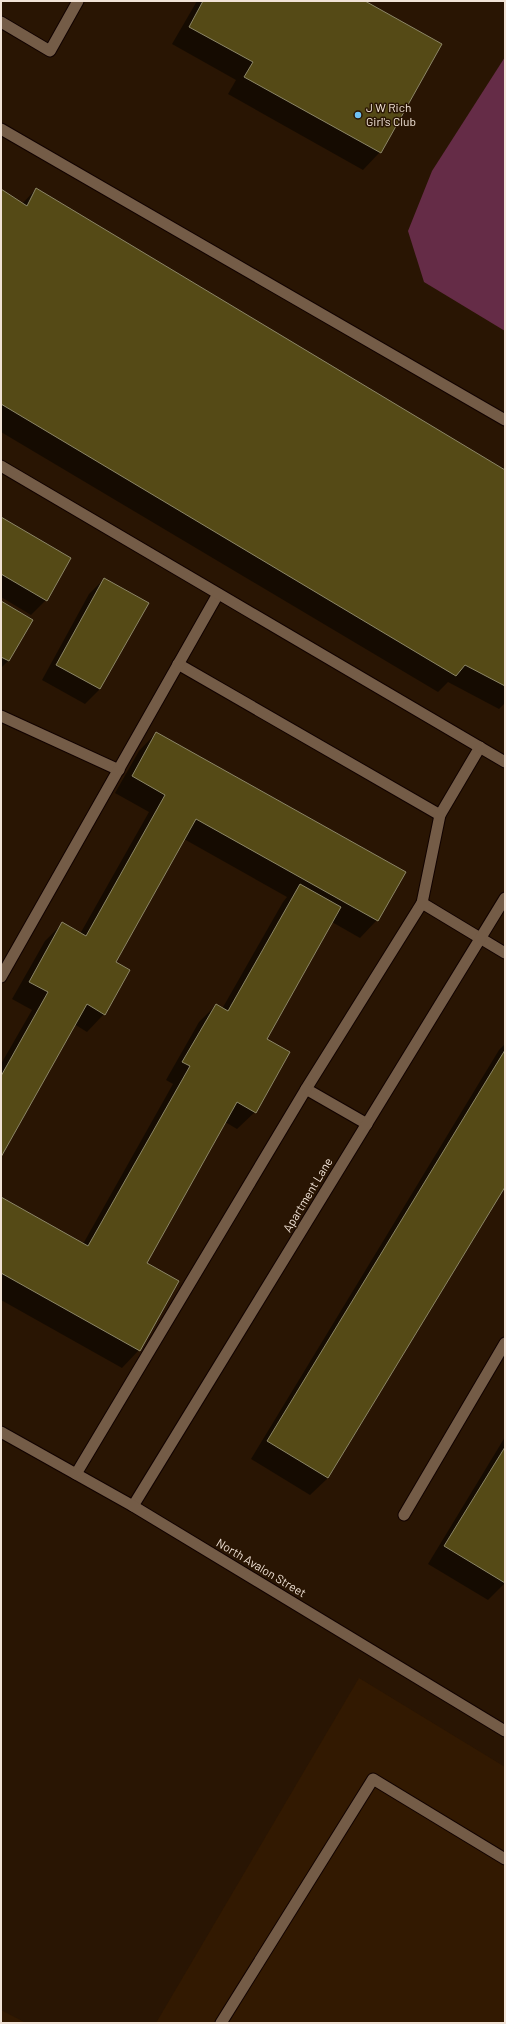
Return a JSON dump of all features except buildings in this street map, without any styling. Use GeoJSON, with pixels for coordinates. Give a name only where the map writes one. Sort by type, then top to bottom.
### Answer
{"type":"FeatureCollection","features":[{"type":"Feature","properties":{"kind":"street"},"geometry":{"type":"LineString","coordinates":[[1,22],[50,51],[78,1]]}},
{"type":"Feature","properties":{"kind":"street"},"geometry":{"type":"LineString","coordinates":[[1,129],[505,420]]}},
{"type":"Feature","properties":{"kind":"street"},"geometry":{"type":"LineString","coordinates":[[1,466],[505,762]]}},
{"type":"Feature","properties":{"kind":"street"},"geometry":{"type":"LineString","coordinates":[[1,977],[218,594]]}},
{"type":"Feature","properties":{"kind":"street"},"geometry":{"type":"LineString","coordinates":[[178,664],[440,815]]}},
{"type":"Feature","properties":{"kind":"street"},"geometry":{"type":"LineString","coordinates":[[1,716],[119,770]]}},
{"type":"Feature","properties":{"kind":"street"},"geometry":{"type":"LineString","coordinates":[[76,1474],[306,1089],[422,903],[440,815],[480,747]]}},
{"type":"Feature","properties":{"kind":"street","name":"Apartment Lane"},"geometry":{"type":"LineString","coordinates":[[133,1506],[505,898]]}},
{"type":"Feature","properties":{"kind":"street"},"geometry":{"type":"LineString","coordinates":[[422,903],[505,953]]}},
{"type":"Feature","properties":{"kind":"street"},"geometry":{"type":"LineString","coordinates":[[306,1089],[367,1124]]}},
{"type":"Feature","properties":{"kind":"street"},"geometry":{"type":"LineString","coordinates":[[404,1515],[505,1344]]}},
{"type":"Feature","properties":{"kind":"street","name":"North Avalon Street"},"geometry":{"type":"LineString","coordinates":[[1,1432],[133,1506],[505,1731]]}},
{"type":"Feature","properties":{"kind":"street"},"geometry":{"type":"LineString","coordinates":[[221,2023],[372,1779],[505,1859]]}},
{"type":"Feature","properties":{"kind":"shaded area"},"geometry":{"type":"Polygon","coordinates":[[[505,57],[505,331],[424,282],[408,231],[432,171],[505,57]]]}},
{"type":"Feature","properties":{"kind":"shaded area"},"geometry":{"type":"Polygon","coordinates":[[[359,1678],[505,1767],[505,2023],[156,2023],[359,1678]]]}},
{"type":"Feature","properties":{"kind":"shaded area"},"geometry":{"type":"Polygon","coordinates":[[[1,2010],[26,2023],[1,2023],[1,2010]]]}},
{"type":"Feature","properties":{"kind":"place","name":"J W Rich Girl's Club"},"geometry":{"type":"Point","coordinates":[358,115]}}]}
